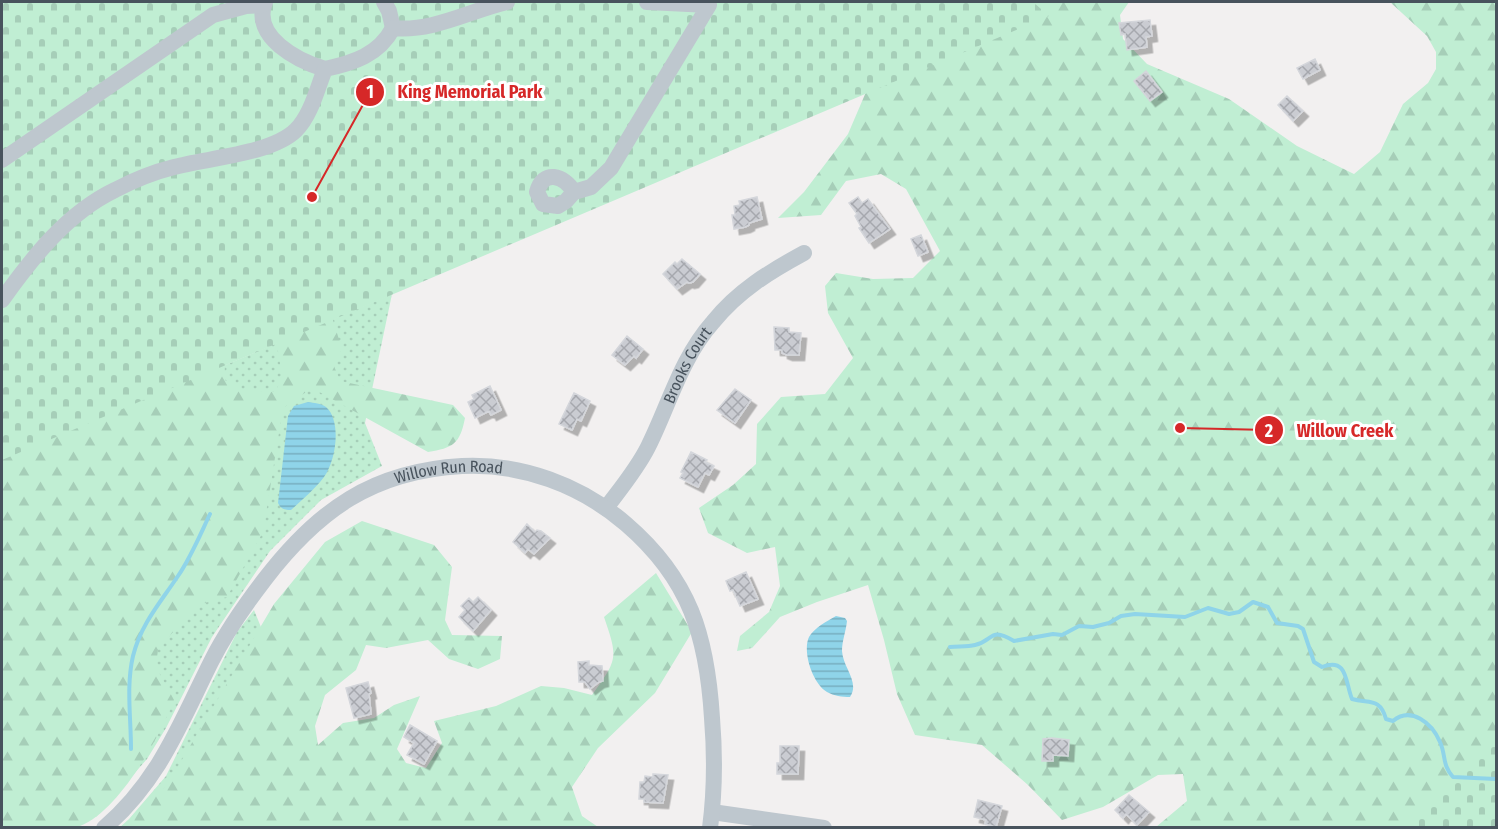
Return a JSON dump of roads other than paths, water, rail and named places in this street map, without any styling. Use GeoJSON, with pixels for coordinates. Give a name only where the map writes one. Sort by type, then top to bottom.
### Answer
{"type":"FeatureCollection","features":[{"type":"Feature","properties":{"kind":"street"},"geometry":{"type":"LineString","coordinates":[[2,160],[213,15],[264,3],[264,23],[276,43],[298,58],[325,69],[344,65],[376,50],[387,39],[393,28],[384,2]]}},
{"type":"Feature","properties":{"kind":"street"},"geometry":{"type":"LineString","coordinates":[[393,28],[409,30],[423,28],[483,7],[507,2]]}},
{"type":"Feature","properties":{"kind":"street"},"geometry":{"type":"LineString","coordinates":[[574,192],[591,187],[611,168],[709,5],[647,2]]}},
{"type":"Feature","properties":{"kind":"street"},"geometry":{"type":"LineString","coordinates":[[2,300],[45,244],[87,207],[113,190],[174,167],[267,147],[290,135],[306,116],[325,69]]}},
{"type":"Feature","properties":{"kind":"street","name":"Brooks Court"},"geometry":{"type":"LineString","coordinates":[[606,508],[648,448],[680,374],[712,322],[759,279],[804,253]]}},
{"type":"Feature","properties":{"kind":"street","name":"Willow Run Road"},"geometry":{"type":"LineString","coordinates":[[104,828],[139,793],[158,768],[222,642],[244,607],[283,555],[304,533],[351,497],[380,483],[409,473],[441,467],[477,466],[536,475],[572,488],[606,508],[643,539],[660,557],[691,610],[701,637],[710,687],[714,750],[715,787],[711,820]]}},
{"type":"Feature","properties":{"kind":"street"},"geometry":{"type":"LineString","coordinates":[[711,820],[824,828]]}},
{"type":"Feature","properties":{"kind":"water"},"geometry":{"type":"Polygon","coordinates":[[[308,402],[324,406],[331,413],[336,431],[334,452],[324,477],[291,510],[285,509],[278,503],[288,416],[294,406],[308,402]]]}},
{"type":"Feature","properties":{"kind":"water"},"geometry":{"type":"Polygon","coordinates":[[[836,616],[845,618],[847,621],[842,651],[852,680],[853,691],[850,697],[832,694],[822,688],[813,675],[808,659],[809,637],[817,628],[836,616]]]}},
{"type":"Feature","properties":{"kind":"waterway"},"geometry":{"type":"LineString","coordinates":[[131,749],[130,679],[136,644],[152,614],[187,561],[210,514]]}},
{"type":"Feature","properties":{"kind":"waterway"},"geometry":{"type":"LineString","coordinates":[[950,647],[975,645],[996,635],[1014,641],[1053,634],[1062,635],[1079,626],[1093,627],[1109,623],[1121,616],[1135,614],[1185,617],[1208,608],[1229,614],[1239,612],[1253,602],[1268,607],[1277,623],[1303,629],[1314,662],[1322,667],[1337,665],[1341,668],[1352,699],[1377,704],[1381,707],[1386,719],[1393,721],[1407,715],[1426,723],[1440,742],[1447,768],[1453,777],[1496,779]]}},
{"type":"Feature","properties":{"kind":"place","name":"King Memorial Park"},"geometry":{"type":"Point","coordinates":[312,197]}},
{"type":"Feature","properties":{"kind":"place","name":"Willow Creek"},"geometry":{"type":"Point","coordinates":[1180,428]}}]}
